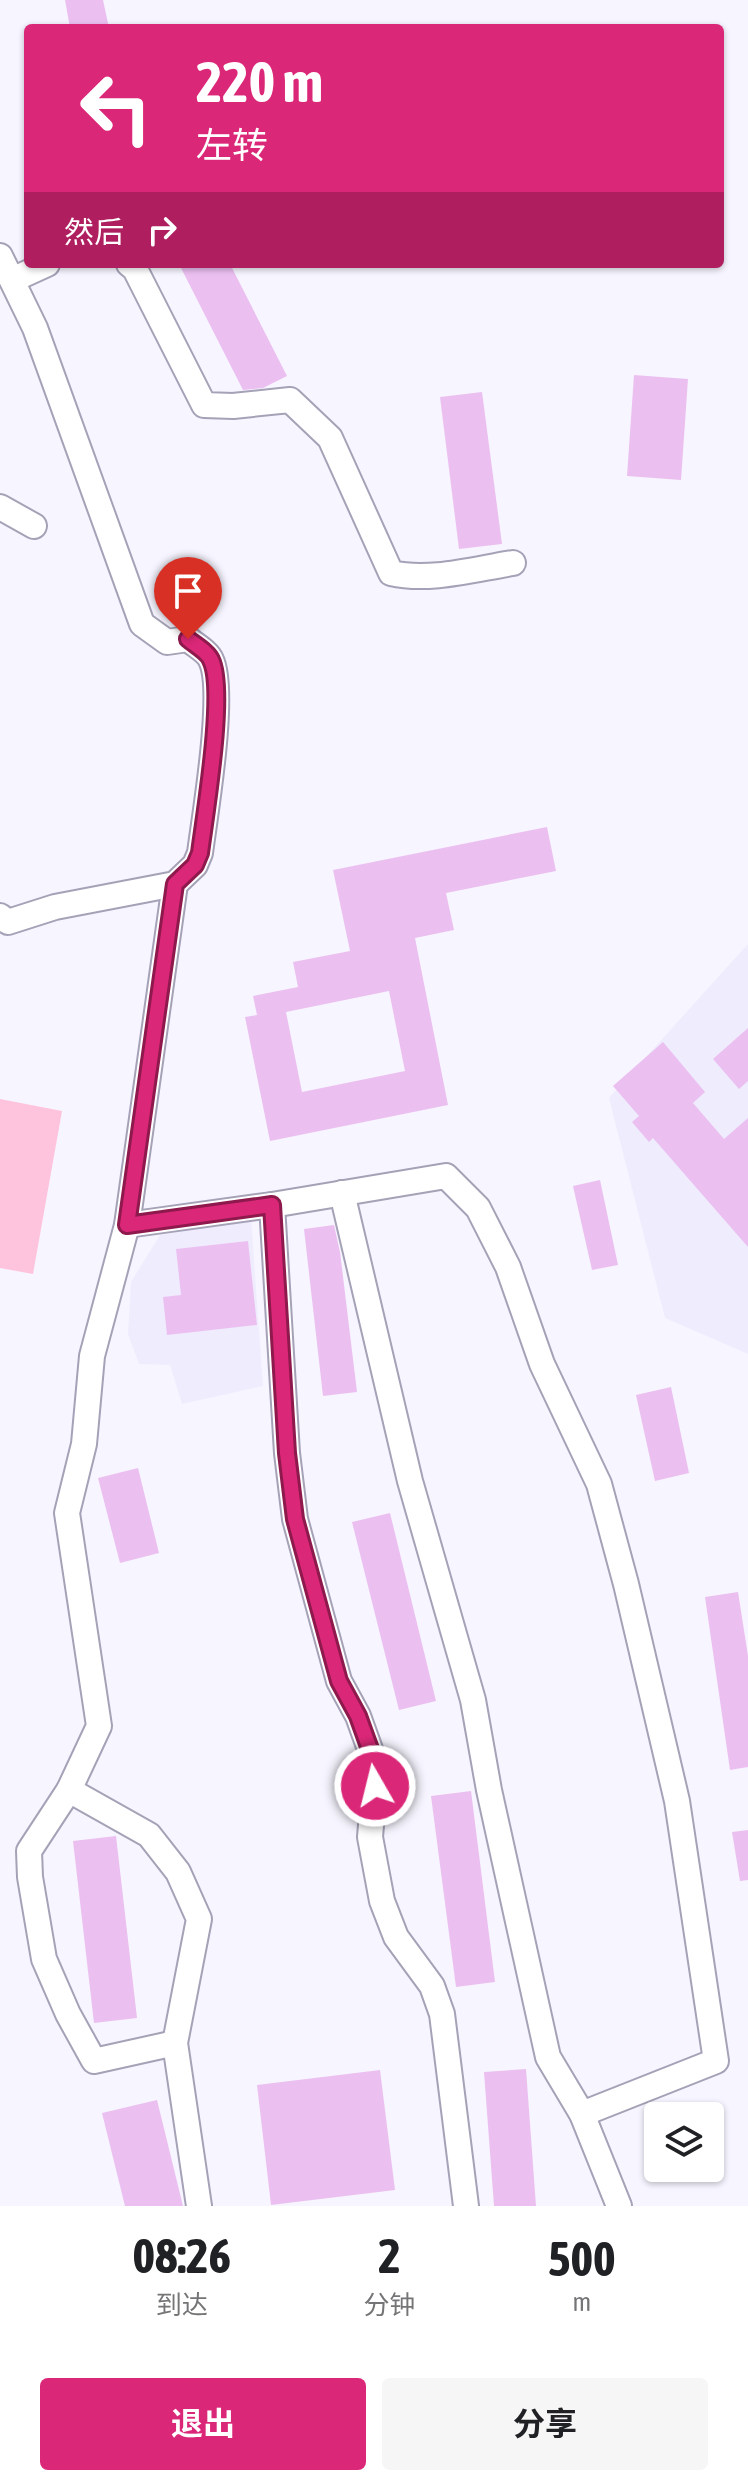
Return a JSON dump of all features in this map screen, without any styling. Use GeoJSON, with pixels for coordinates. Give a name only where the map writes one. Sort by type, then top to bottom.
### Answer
{"type":"FeatureCollection","features":[{"type":"Feature","properties":{"kind":"street"},"geometry":{"type":"LineString","coordinates":[[0,256],[35,328],[142,624],[167,642],[188,639],[211,657],[217,680],[211,763],[200,853],[195,865],[175,884],[55,907],[8,922],[0,916]]}},
{"type":"Feature","properties":{"kind":"street"},"geometry":{"type":"LineString","coordinates":[[12,280],[38,268]]}},
{"type":"Feature","properties":{"kind":"street"},"geometry":{"type":"LineString","coordinates":[[134,268],[204,405],[233,406],[290,400],[330,438],[391,573],[407,577],[435,576],[513,563]]}},
{"type":"Feature","properties":{"kind":"street"},"geometry":{"type":"LineString","coordinates":[[0,507],[34,526]]}},
{"type":"Feature","properties":{"kind":"street"},"geometry":{"type":"LineString","coordinates":[[175,884],[127,1225],[92,1356],[84,1444],[67,1513],[99,1726],[69,1790],[29,1851],[30,1877],[44,1959],[68,2014],[94,2061],[175,2043]]}},
{"type":"Feature","properties":{"kind":"street"},"geometry":{"type":"LineString","coordinates":[[127,1225],[446,1176],[478,1208],[508,1267],[542,1364],[599,1484],[677,1801],[716,2061],[582,2114]]}},
{"type":"Feature","properties":{"kind":"street"},"geometry":{"type":"LineString","coordinates":[[342,1193],[410,1481],[473,1700],[489,1790],[548,2057],[582,2114],[619,2206]]}},
{"type":"Feature","properties":{"kind":"street"},"geometry":{"type":"LineString","coordinates":[[272,1205],[287,1453],[295,1519],[339,1681],[358,1716],[376,1766],[370,1837],[382,1901],[396,1937],[432,1986],[442,2014],[466,2206]]}},
{"type":"Feature","properties":{"kind":"street"},"geometry":{"type":"LineString","coordinates":[[69,1790],[149,1835],[178,1872],[199,1919],[175,2043],[199,2206]]}},
{"type":"Feature","properties":{"kind":"shaded area"},"geometry":{"type":"Polygon","coordinates":[[[748,944],[748,1354],[665,1318],[609,1098],[748,944]]]}},
{"type":"Feature","properties":{"kind":"shaded area"},"geometry":{"type":"Polygon","coordinates":[[[0,1099],[62,1111],[33,1274],[0,1268],[0,1099]]]}},
{"type":"Feature","properties":{"kind":"shaded area"},"geometry":{"type":"Polygon","coordinates":[[[251,1218],[263,1386],[182,1404],[170,1365],[139,1364],[128,1334],[131,1282],[160,1235],[251,1218]]]}},
{"type":"Feature","properties":{"kind":"building"},"geometry":{"type":"Polygon","coordinates":[[[65,0],[103,0],[108,24],[69,24],[65,0]]]}},
{"type":"Feature","properties":{"kind":"building"},"geometry":{"type":"Polygon","coordinates":[[[181,268],[232,268],[287,376],[263,388],[243,390],[181,268]]]}},
{"type":"Feature","properties":{"kind":"building"},"geometry":{"type":"Polygon","coordinates":[[[634,375],[688,379],[681,480],[627,476],[634,375]]]}},
{"type":"Feature","properties":{"kind":"building"},"geometry":{"type":"Polygon","coordinates":[[[482,392],[502,544],[459,549],[440,397],[482,392]]]}},
{"type":"Feature","properties":{"kind":"building"},"geometry":{"type":"Polygon","coordinates":[[[547,827],[556,871],[446,893],[454,930],[415,938],[448,1105],[270,1141],[245,1017],[257,1015],[253,996],[298,987],[293,962],[350,951],[333,870],[547,827]],[[389,991],[286,1012],[302,1092],[405,1071],[389,991]]]}},
{"type":"Feature","properties":{"kind":"building"},"geometry":{"type":"Polygon","coordinates":[[[748,1028],[748,1081],[739,1089],[713,1059],[748,1028]]]}},
{"type":"Feature","properties":{"kind":"building"},"geometry":{"type":"Polygon","coordinates":[[[663,1042],[705,1092],[693,1103],[724,1139],[748,1118],[748,1247],[653,1138],[649,1142],[632,1122],[639,1116],[613,1086],[663,1042]]]}},
{"type":"Feature","properties":{"kind":"building"},"geometry":{"type":"Polygon","coordinates":[[[600,1180],[618,1265],[592,1270],[573,1186],[600,1180]]]}},
{"type":"Feature","properties":{"kind":"building"},"geometry":{"type":"Polygon","coordinates":[[[334,1225],[357,1392],[323,1396],[304,1229],[334,1225]]]}},
{"type":"Feature","properties":{"kind":"building"},"geometry":{"type":"Polygon","coordinates":[[[248,1241],[257,1325],[167,1335],[163,1297],[181,1295],[176,1249],[248,1241]]]}},
{"type":"Feature","properties":{"kind":"building"},"geometry":{"type":"Polygon","coordinates":[[[671,1387],[689,1473],[655,1481],[636,1395],[671,1387]]]}},
{"type":"Feature","properties":{"kind":"building"},"geometry":{"type":"Polygon","coordinates":[[[138,1468],[159,1553],[120,1563],[98,1478],[138,1468]]]}},
{"type":"Feature","properties":{"kind":"building"},"geometry":{"type":"Polygon","coordinates":[[[390,1513],[436,1701],[399,1710],[352,1522],[390,1513]]]}},
{"type":"Feature","properties":{"kind":"building"},"geometry":{"type":"Polygon","coordinates":[[[738,1592],[748,1656],[748,1767],[730,1770],[705,1597],[738,1592]]]}},
{"type":"Feature","properties":{"kind":"building"},"geometry":{"type":"Polygon","coordinates":[[[471,1791],[495,1982],[456,1987],[431,1796],[471,1791]]]}},
{"type":"Feature","properties":{"kind":"building"},"geometry":{"type":"Polygon","coordinates":[[[748,1830],[748,1880],[740,1881],[732,1832],[748,1830]]]}},
{"type":"Feature","properties":{"kind":"building"},"geometry":{"type":"Polygon","coordinates":[[[116,1836],[137,2018],[94,2023],[73,1841],[116,1836]]]}},
{"type":"Feature","properties":{"kind":"building"},"geometry":{"type":"Polygon","coordinates":[[[526,2069],[536,2206],[494,2206],[484,2072],[526,2069]]]}},
{"type":"Feature","properties":{"kind":"building"},"geometry":{"type":"Polygon","coordinates":[[[380,2070],[395,2190],[271,2205],[257,2085],[380,2070]]]}},
{"type":"Feature","properties":{"kind":"building"},"geometry":{"type":"Polygon","coordinates":[[[157,2100],[183,2206],[125,2206],[102,2113],[157,2100]]]}},
{"type":"Feature","properties":{"kind":"route"},"geometry":{"type":"LineString","coordinates":[[188,639],[211,657],[217,680],[211,763],[200,853],[195,865],[175,884],[127,1225],[272,1205],[287,1453],[295,1519],[339,1681],[358,1716],[376,1766],[375,1786]]}}]}
